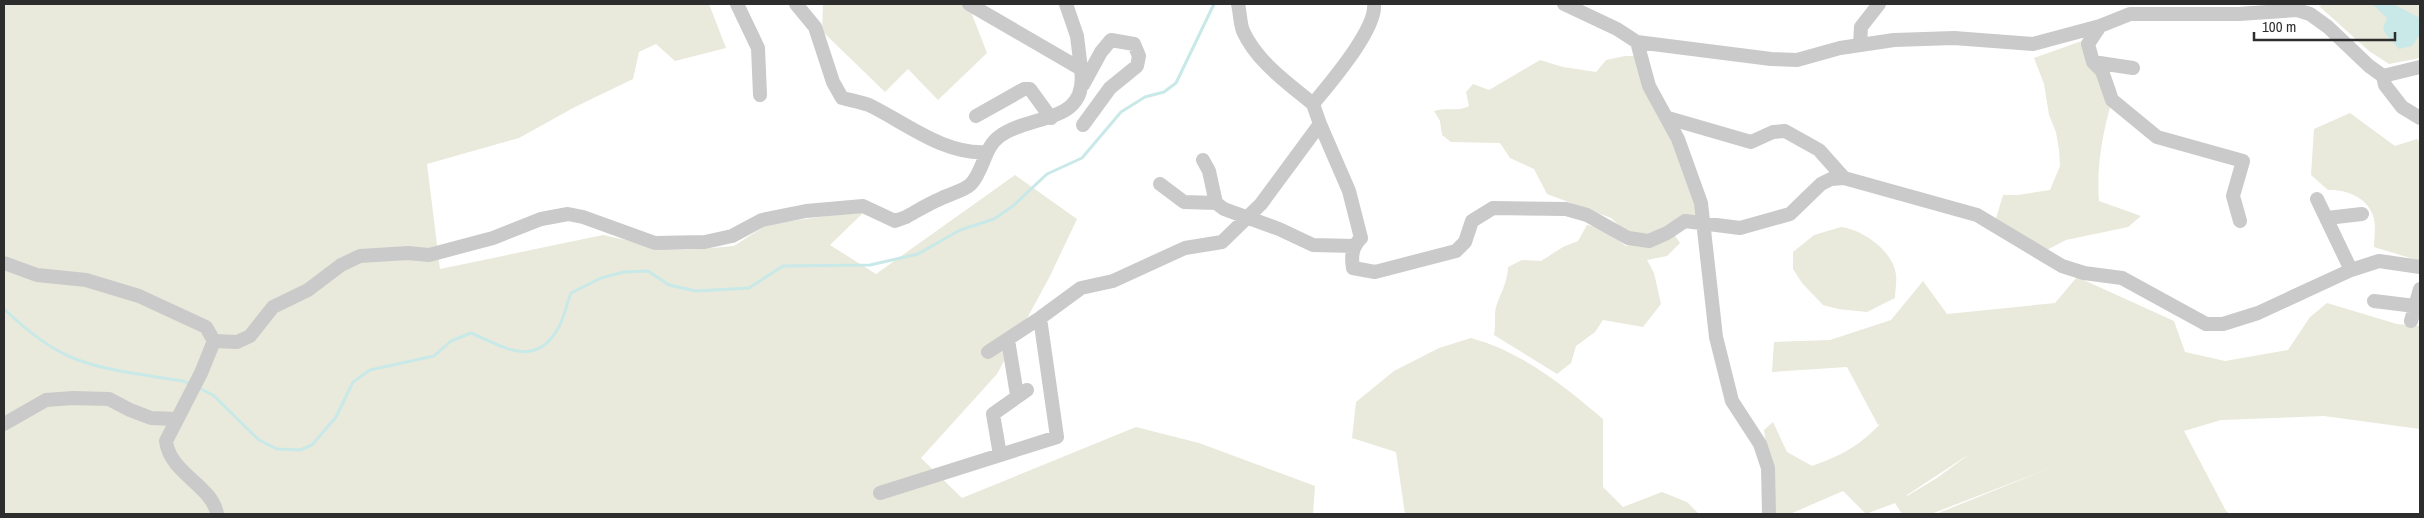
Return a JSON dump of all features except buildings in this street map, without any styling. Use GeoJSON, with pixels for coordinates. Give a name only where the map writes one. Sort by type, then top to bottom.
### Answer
{"type":"FeatureCollection","features":[{"type":"Feature","properties":{"kind":"street"},"geometry":{"type":"LineString","coordinates":[[737,4],[758,48],[760,95]]}},
{"type":"Feature","properties":{"kind":"street"},"geometry":{"type":"LineString","coordinates":[[796,4],[815,27],[833,82],[842,98],[866,104],[933,140],[973,153],[987,152]]}},
{"type":"Feature","properties":{"kind":"street"},"geometry":{"type":"LineString","coordinates":[[969,4],[989,18],[1081,69]]}},
{"type":"Feature","properties":{"kind":"street"},"geometry":{"type":"LineString","coordinates":[[1066,4],[1077,36],[1082,85]]}},
{"type":"Feature","properties":{"kind":"street"},"geometry":{"type":"LineString","coordinates":[[1238,4],[1243,30],[1256,50],[1272,69],[1313,104],[1349,191],[1361,238],[1354,246],[1351,256],[1353,268],[1375,272],[1456,251],[1466,242],[1472,221],[1493,208],[1566,209],[1587,215],[1628,238],[1649,241],[1685,220],[1740,228],[1790,214],[1821,184],[1831,179],[1844,178],[1978,215],[2062,266],[2084,273],[2122,278],[2206,324],[2223,324],[2258,313],[2351,270],[2380,261],[2420,267]]}},
{"type":"Feature","properties":{"kind":"street"},"geometry":{"type":"LineString","coordinates":[[1313,104],[1348,60],[1368,27],[1374,11],[1374,4]]}},
{"type":"Feature","properties":{"kind":"street"},"geometry":{"type":"LineString","coordinates":[[1564,4],[1617,29],[1637,42],[1771,59],[1797,60],[1860,45],[1894,40],[1954,38],[2033,44],[2100,26],[2130,14],[2239,14],[2296,7],[2328,27],[2369,66],[2383,76],[2385,85],[2402,107],[2420,118]]}},
{"type":"Feature","properties":{"kind":"street"},"geometry":{"type":"LineString","coordinates":[[1860,45],[1861,27],[1879,4]]}},
{"type":"Feature","properties":{"kind":"street"},"geometry":{"type":"LineString","coordinates":[[2100,26],[2088,44],[2093,62],[2102,71],[2112,100],[2157,138],[2243,161],[2234,196],[2240,221]]}},
{"type":"Feature","properties":{"kind":"street"},"geometry":{"type":"LineString","coordinates":[[214,341],[237,342],[250,336],[273,307],[308,290],[341,265],[360,256],[408,253],[428,255],[493,238],[541,219],[568,214],[583,217],[655,243],[705,242],[732,236],[762,220],[806,211],[863,206],[896,221],[970,186],[980,170],[987,152],[999,137],[1022,125],[1051,118],[1071,108],[1101,52],[1111,40],[1134,44],[1139,56],[1137,66],[1110,88],[1083,125]]}},
{"type":"Feature","properties":{"kind":"street"},"geometry":{"type":"LineString","coordinates":[[1637,42],[1649,86],[1668,118],[1696,188],[1705,224],[1716,337],[1732,401],[1760,444],[1768,468],[1769,514]]}},
{"type":"Feature","properties":{"kind":"street"},"geometry":{"type":"LineString","coordinates":[[2093,62],[2133,68]]}},
{"type":"Feature","properties":{"kind":"street"},"geometry":{"type":"LineString","coordinates":[[2383,76],[2420,67]]}},
{"type":"Feature","properties":{"kind":"street"},"geometry":{"type":"LineString","coordinates":[[976,116],[1024,89],[1030,89],[1051,118]]}},
{"type":"Feature","properties":{"kind":"street"},"geometry":{"type":"LineString","coordinates":[[1668,118],[1751,142],[1773,132],[1785,131],[1819,150],[1844,178]]}},
{"type":"Feature","properties":{"kind":"street"},"geometry":{"type":"LineString","coordinates":[[988,352],[1081,288],[1113,281],[1185,248],[1222,242],[1261,204],[1275,181],[1320,124]]}},
{"type":"Feature","properties":{"kind":"street"},"geometry":{"type":"LineString","coordinates":[[1203,160],[1209,172],[1216,203]]}},
{"type":"Feature","properties":{"kind":"street"},"geometry":{"type":"LineString","coordinates":[[1160,184],[1184,202],[1216,203],[1224,209],[1314,245],[1354,246]]}},
{"type":"Feature","properties":{"kind":"street"},"geometry":{"type":"LineString","coordinates":[[2317,199],[2351,270]]}},
{"type":"Feature","properties":{"kind":"street"},"geometry":{"type":"LineString","coordinates":[[2327,218],[2362,214]]}},
{"type":"Feature","properties":{"kind":"street"},"geometry":{"type":"LineString","coordinates":[[4,263],[37,275],[86,280],[139,296],[206,327],[214,341]]}},
{"type":"Feature","properties":{"kind":"street"},"geometry":{"type":"LineString","coordinates":[[2411,321],[2420,289]]}},
{"type":"Feature","properties":{"kind":"street"},"geometry":{"type":"LineString","coordinates":[[2374,302],[2416,306]]}},
{"type":"Feature","properties":{"kind":"street"},"geometry":{"type":"LineString","coordinates":[[880,493],[1057,437],[1040,318]]}},
{"type":"Feature","properties":{"kind":"street"},"geometry":{"type":"LineString","coordinates":[[1000,455],[993,414],[1022,392],[1008,340]]}},
{"type":"Feature","properties":{"kind":"street"},"geometry":{"type":"LineString","coordinates":[[214,341],[201,373],[166,441],[167,451],[183,473],[208,497],[217,514]]}},
{"type":"Feature","properties":{"kind":"street"},"geometry":{"type":"LineString","coordinates":[[4,424],[46,400],[73,398],[109,399],[151,418],[176,419]]}},
{"type":"Feature","properties":{"kind":"shaded area"},"geometry":{"type":"Polygon","coordinates":[[[4,4],[709,4],[726,48],[675,61],[656,44],[639,52],[633,79],[575,107],[519,138],[427,164],[440,269],[603,235],[667,249],[688,250],[734,246],[768,224],[865,211],[830,245],[876,274],[1015,175],[1077,219],[1050,276],[997,374],[921,458],[962,498],[1136,427],[1199,443],[1315,486],[1313,514],[4,514],[4,4]]]}},
{"type":"Feature","properties":{"kind":"shaded area"},"geometry":{"type":"Polygon","coordinates":[[[823,4],[968,4],[987,53],[938,100],[908,69],[885,92],[822,31],[823,4]]]}},
{"type":"Feature","properties":{"kind":"shaded area"},"geometry":{"type":"Polygon","coordinates":[[[2326,4],[2420,4],[2420,58],[2389,64],[2369,51],[2319,6],[2326,4]]]}},
{"type":"Feature","properties":{"kind":"shaded area"},"geometry":{"type":"Polygon","coordinates":[[[2093,37],[2098,67],[2116,88],[2102,144],[2098,186],[2099,201],[2141,216],[2128,227],[2066,240],[2045,251],[1994,225],[2003,195],[2018,195],[2050,190],[2060,166],[2056,132],[2049,115],[2044,84],[2034,58],[2093,37]]]}},
{"type":"Feature","properties":{"kind":"shaded area"},"geometry":{"type":"Polygon","coordinates":[[[1634,56],[1666,125],[1701,217],[1679,218],[1650,234],[1626,232],[1611,218],[1547,194],[1534,169],[1510,158],[1500,143],[1451,142],[1442,135],[1440,121],[1434,111],[1461,109],[1469,106],[1466,92],[1473,84],[1489,90],[1540,60],[1563,67],[1596,72],[1606,60],[1634,56]]]}},
{"type":"Feature","properties":{"kind":"shaded area"},"geometry":{"type":"Polygon","coordinates":[[[2350,113],[2395,146],[2417,139],[2420,142],[2420,261],[2374,247],[2375,222],[2367,205],[2350,193],[2328,190],[2311,175],[2314,129],[2350,113]]]}},
{"type":"Feature","properties":{"kind":"shaded area"},"geometry":{"type":"Polygon","coordinates":[[[1587,225],[1599,227],[1626,246],[1674,234],[1680,243],[1667,256],[1647,260],[1654,273],[1661,304],[1643,327],[1603,320],[1595,332],[1576,346],[1571,363],[1557,374],[1494,335],[1495,310],[1505,283],[1508,267],[1522,260],[1541,261],[1563,247],[1578,241],[1587,225]]]}},
{"type":"Feature","properties":{"kind":"shaded area"},"geometry":{"type":"Polygon","coordinates":[[[1841,227],[1858,232],[1883,249],[1889,257],[1896,274],[1895,298],[1867,312],[1838,309],[1823,305],[1802,283],[1793,269],[1793,252],[1814,235],[1841,227]]]}},
{"type":"Feature","properties":{"kind":"shaded area"},"geometry":{"type":"Polygon","coordinates":[[[2077,277],[2174,321],[2185,352],[2225,361],[2288,350],[2310,317],[2327,303],[2397,324],[2420,326],[2420,429],[2324,416],[2221,420],[2184,431],[2226,511],[2230,514],[1936,514],[2055,466],[1931,514],[1902,514],[1895,503],[1866,514],[1843,491],[1790,514],[1775,514],[1764,430],[1773,422],[1787,452],[1812,466],[1849,450],[1880,424],[1878,425],[1847,367],[1772,372],[1774,342],[1830,340],[1891,320],[1923,281],[1947,314],[2055,303],[2077,277]],[[1971,453],[1907,496],[1937,478],[1971,453]]]}},
{"type":"Feature","properties":{"kind":"shaded area"},"geometry":{"type":"Polygon","coordinates":[[[1471,338],[1490,344],[1525,361],[1557,382],[1603,419],[1603,487],[1623,507],[1662,492],[1687,502],[1699,514],[1405,514],[1396,452],[1352,438],[1356,402],[1394,371],[1439,348],[1471,338]]]}},
{"type":"Feature","properties":{"kind":"water"},"geometry":{"type":"Polygon","coordinates":[[[2372,4],[2393,4],[2420,18],[2420,34],[2412,46],[2399,49],[2385,33],[2383,27],[2387,18],[2372,4]]]}},
{"type":"Feature","properties":{"kind":"waterway"},"geometry":{"type":"LineString","coordinates":[[197,387],[213,395],[259,440],[277,449],[300,450],[312,445],[336,417],[353,382],[370,370],[434,356],[451,341],[471,333],[494,344],[517,351],[528,352],[538,349],[548,342],[559,326],[571,293],[601,278],[624,272],[648,271],[669,285],[696,291],[749,288],[783,266],[870,265],[918,254],[960,230],[994,219],[1013,206],[1047,174],[1082,158],[1121,112],[1145,97],[1164,92],[1176,83],[1214,4]]}},
{"type":"Feature","properties":{"kind":"waterway"},"geometry":{"type":"LineString","coordinates":[[4,309],[46,343],[73,358],[114,370],[183,381],[192,385]]}}]}
